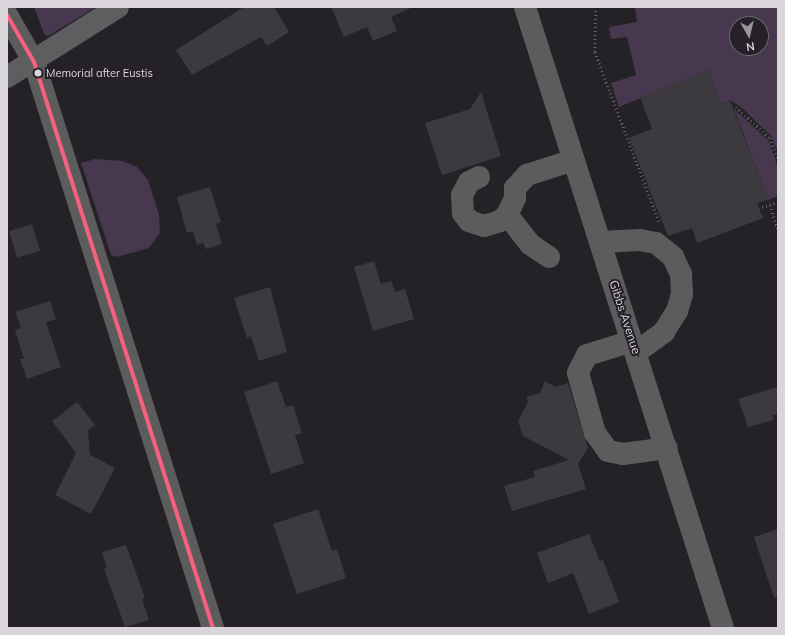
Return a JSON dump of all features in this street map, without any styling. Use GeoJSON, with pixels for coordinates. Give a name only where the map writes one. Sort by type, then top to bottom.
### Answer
{"type":"FeatureCollection","features":[{"type":"Feature","properties":{"kind":"main road"},"geometry":{"type":"LineString","coordinates":[[7,77],[34,62],[118,7]]}},
{"type":"Feature","properties":{"kind":"street","name":"Gibbs Avenue"},"geometry":{"type":"LineString","coordinates":[[525,7],[667,448],[723,628]]}},
{"type":"Feature","properties":{"kind":"street"},"geometry":{"type":"LineString","coordinates":[[7,15],[34,62],[213,628]]}},
{"type":"Feature","properties":{"kind":"street"},"geometry":{"type":"LineString","coordinates":[[479,177],[469,182],[462,195],[462,213],[469,221],[484,226],[500,221],[507,214],[515,198],[515,188],[527,175],[574,160]]}},
{"type":"Feature","properties":{"kind":"street"},"geometry":{"type":"LineString","coordinates":[[507,214],[530,244],[549,257]]}},
{"type":"Feature","properties":{"kind":"street"},"geometry":{"type":"LineString","coordinates":[[601,242],[640,240],[656,243],[672,257],[681,274],[682,294],[677,311],[664,332],[634,347],[587,355],[578,373],[595,433],[608,451],[623,454],[667,448]]}},
{"type":"Feature","properties":{"kind":"path"},"geometry":{"type":"LineString","coordinates":[[596,7],[595,52],[672,257]]}},
{"type":"Feature","properties":{"kind":"path"},"geometry":{"type":"LineString","coordinates":[[736,107],[770,138],[778,160]]}},
{"type":"Feature","properties":{"kind":"path"},"geometry":{"type":"LineString","coordinates":[[762,207],[778,202]]}},
{"type":"Feature","properties":{"kind":"path"},"geometry":{"type":"LineString","coordinates":[[770,205],[778,228]]}},
{"type":"Feature","properties":{"kind":"shaded area"},"geometry":{"type":"Polygon","coordinates":[[[34,7],[96,7],[48,36],[44,34],[34,7]]]}},
{"type":"Feature","properties":{"kind":"shaded area"},"geometry":{"type":"Polygon","coordinates":[[[635,7],[778,7],[778,153],[771,136],[742,108],[730,100],[721,104],[708,70],[619,107],[611,83],[636,75],[627,37],[611,39],[609,27],[637,22],[635,7]]]}},
{"type":"Feature","properties":{"kind":"shaded area"},"geometry":{"type":"Polygon","coordinates":[[[734,109],[769,141],[778,168],[778,196],[768,200],[734,109]]]}},
{"type":"Feature","properties":{"kind":"shaded area"},"geometry":{"type":"Polygon","coordinates":[[[95,159],[123,161],[137,167],[148,180],[159,215],[160,233],[149,248],[117,257],[111,255],[81,163],[95,159]]]}},
{"type":"Feature","properties":{"kind":"building"},"geometry":{"type":"Polygon","coordinates":[[[244,7],[274,7],[289,32],[267,46],[261,37],[192,75],[176,50],[244,7]]]}},
{"type":"Feature","properties":{"kind":"building"},"geometry":{"type":"Polygon","coordinates":[[[331,7],[413,7],[391,17],[397,31],[373,41],[367,27],[344,37],[331,7]]]}},
{"type":"Feature","properties":{"kind":"building"},"geometry":{"type":"Polygon","coordinates":[[[708,70],[721,104],[730,100],[768,200],[757,203],[763,218],[697,243],[692,228],[668,236],[629,138],[652,129],[640,97],[708,70]]]}},
{"type":"Feature","properties":{"kind":"building"},"geometry":{"type":"Polygon","coordinates":[[[481,92],[501,156],[442,175],[425,123],[470,109],[481,92]]]}},
{"type":"Feature","properties":{"kind":"building"},"geometry":{"type":"Polygon","coordinates":[[[210,187],[221,222],[216,224],[222,244],[206,249],[203,243],[197,245],[193,231],[187,233],[177,197],[210,187]]]}},
{"type":"Feature","properties":{"kind":"building"},"geometry":{"type":"Polygon","coordinates":[[[32,224],[40,251],[17,258],[9,231],[32,224]]]}},
{"type":"Feature","properties":{"kind":"building"},"geometry":{"type":"Polygon","coordinates":[[[374,261],[381,284],[391,281],[395,292],[405,289],[414,319],[373,331],[354,267],[374,261]]]}},
{"type":"Feature","properties":{"kind":"building"},"geometry":{"type":"Polygon","coordinates":[[[270,287],[287,352],[259,361],[251,336],[247,338],[234,298],[270,287]]]}},
{"type":"Feature","properties":{"kind":"building"},"geometry":{"type":"Polygon","coordinates":[[[50,301],[56,319],[46,322],[61,367],[27,379],[20,359],[24,359],[15,330],[21,328],[15,312],[50,301]]]}},
{"type":"Feature","properties":{"kind":"building"},"geometry":{"type":"Polygon","coordinates":[[[277,381],[286,407],[293,405],[302,433],[295,435],[304,463],[271,474],[244,392],[277,381]]]}},
{"type":"Feature","properties":{"kind":"building"},"geometry":{"type":"Polygon","coordinates":[[[545,381],[556,387],[568,383],[588,448],[578,464],[586,489],[512,511],[504,486],[535,477],[533,471],[569,460],[523,436],[518,421],[528,402],[526,397],[540,393],[545,381]]]}},
{"type":"Feature","properties":{"kind":"building"},"geometry":{"type":"Polygon","coordinates":[[[778,387],[778,414],[772,415],[774,420],[748,427],[738,399],[778,387]]]}},
{"type":"Feature","properties":{"kind":"building"},"geometry":{"type":"Polygon","coordinates":[[[77,402],[95,425],[88,430],[90,455],[115,468],[91,514],[55,495],[76,453],[52,421],[77,402]]]}},
{"type":"Feature","properties":{"kind":"building"},"geometry":{"type":"Polygon","coordinates":[[[318,509],[332,551],[337,549],[346,578],[297,594],[273,524],[318,509]]]}},
{"type":"Feature","properties":{"kind":"building"},"geometry":{"type":"Polygon","coordinates":[[[778,529],[778,597],[774,598],[754,537],[778,529]]]}},
{"type":"Feature","properties":{"kind":"building"},"geometry":{"type":"Polygon","coordinates":[[[589,534],[600,561],[603,560],[619,602],[589,614],[573,573],[548,583],[537,553],[589,534]]]}},
{"type":"Feature","properties":{"kind":"building"},"geometry":{"type":"Polygon","coordinates":[[[126,545],[145,598],[142,599],[149,620],[125,627],[104,569],[107,568],[102,552],[126,545]]]}},
{"type":"Feature","properties":{"kind":"transit line"},"geometry":{"type":"LineString","coordinates":[[7,15],[34,62],[213,628]]}},
{"type":"Feature","properties":{"kind":"place","name":"Memorial after Eustis"},"geometry":{"type":"Point","coordinates":[38,73]}}]}
